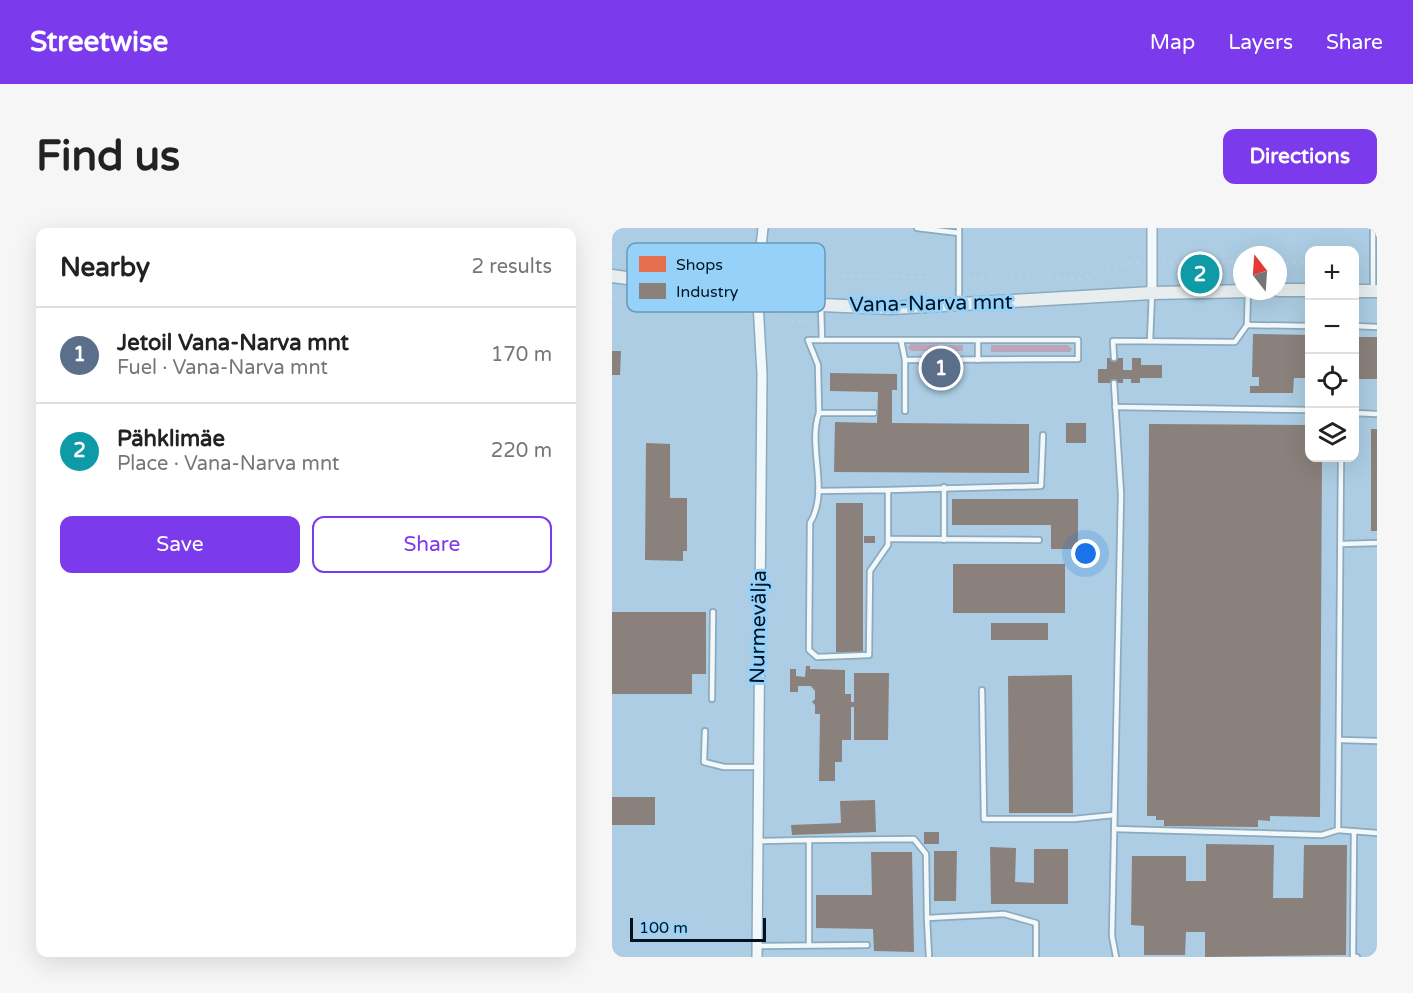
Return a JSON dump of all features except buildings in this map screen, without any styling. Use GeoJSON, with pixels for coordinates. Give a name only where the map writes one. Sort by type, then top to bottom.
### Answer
{"type":"FeatureCollection","features":[{"type":"Feature","properties":{"kind":"main road","name":"Vana-Narva mnt"},"geometry":{"type":"LineString","coordinates":[[612,276],[627,278]]}},
{"type":"Feature","properties":{"kind":"main road"},"geometry":{"type":"LineString","coordinates":[[1287,290],[1305,290]]}},
{"type":"Feature","properties":{"kind":"main road","name":"Vana-Narva mnt"},"geometry":{"type":"LineString","coordinates":[[825,305],[891,308],[1152,293],[1233,291]]}},
{"type":"Feature","properties":{"kind":"main road"},"geometry":{"type":"LineString","coordinates":[[1359,291],[1375,291]]}},
{"type":"Feature","properties":{"kind":"street","name":"Nurmevälja"},"geometry":{"type":"LineString","coordinates":[[762,243],[764,228]]}},
{"type":"Feature","properties":{"kind":"street"},"geometry":{"type":"LineString","coordinates":[[1152,228],[1152,293]]}},
{"type":"Feature","properties":{"kind":"street","name":"Nurmevälja"},"geometry":{"type":"LineString","coordinates":[[757,957],[762,374],[759,312]]}},
{"type":"Feature","properties":{"kind":"lane"},"geometry":{"type":"LineString","coordinates":[[917,228],[959,230],[958,305]]}},
{"type":"Feature","properties":{"kind":"lane"},"geometry":{"type":"LineString","coordinates":[[1373,228],[1375,291]]}},
{"type":"Feature","properties":{"kind":"lane"},"geometry":{"type":"LineString","coordinates":[[1150,341],[1152,293]]}},
{"type":"Feature","properties":{"kind":"lane"},"geometry":{"type":"LineString","coordinates":[[1114,358],[1113,341],[1236,342],[1247,325],[1249,300]]}},
{"type":"Feature","properties":{"kind":"lane"},"geometry":{"type":"LineString","coordinates":[[821,312],[822,340]]}},
{"type":"Feature","properties":{"kind":"lane"},"geometry":{"type":"LineString","coordinates":[[1247,325],[1305,326]]}},
{"type":"Feature","properties":{"kind":"lane"},"geometry":{"type":"LineString","coordinates":[[1359,327],[1377,327]]}},
{"type":"Feature","properties":{"kind":"lane"},"geometry":{"type":"LineString","coordinates":[[888,490],[888,545],[870,571],[869,655],[852,658],[817,657],[809,650],[810,523],[818,510],[815,424],[819,413],[818,365],[808,340],[1078,340],[1078,359],[905,360]]}},
{"type":"Feature","properties":{"kind":"lane"},"geometry":{"type":"LineString","coordinates":[[901,340],[905,360],[905,411]]}},
{"type":"Feature","properties":{"kind":"lane"},"geometry":{"type":"LineString","coordinates":[[978,340],[978,360]]}},
{"type":"Feature","properties":{"kind":"lane"},"geometry":{"type":"LineString","coordinates":[[1114,383],[1120,494],[1112,936],[1116,957]]}},
{"type":"Feature","properties":{"kind":"lane"},"geometry":{"type":"LineString","coordinates":[[1115,406],[1305,410]]}},
{"type":"Feature","properties":{"kind":"lane"},"geometry":{"type":"LineString","coordinates":[[819,413],[874,413]]}},
{"type":"Feature","properties":{"kind":"lane"},"geometry":{"type":"LineString","coordinates":[[1359,413],[1377,414]]}},
{"type":"Feature","properties":{"kind":"lane"},"geometry":{"type":"LineString","coordinates":[[818,492],[1041,486],[1043,435]]}},
{"type":"Feature","properties":{"kind":"lane"},"geometry":{"type":"LineString","coordinates":[[1338,830],[1341,740],[1341,462]]}},
{"type":"Feature","properties":{"kind":"lane"},"geometry":{"type":"LineString","coordinates":[[944,487],[944,540]]}},
{"type":"Feature","properties":{"kind":"lane"},"geometry":{"type":"LineString","coordinates":[[888,539],[1040,540]]}},
{"type":"Feature","properties":{"kind":"lane"},"geometry":{"type":"LineString","coordinates":[[1341,544],[1377,543]]}},
{"type":"Feature","properties":{"kind":"lane"},"geometry":{"type":"LineString","coordinates":[[712,699],[713,612]]}},
{"type":"Feature","properties":{"kind":"lane"},"geometry":{"type":"LineString","coordinates":[[982,690],[984,819],[1074,819],[1114,815]]}},
{"type":"Feature","properties":{"kind":"lane"},"geometry":{"type":"LineString","coordinates":[[705,731],[704,762],[724,767],[757,767]]}},
{"type":"Feature","properties":{"kind":"lane"},"geometry":{"type":"LineString","coordinates":[[1341,740],[1377,741]]}},
{"type":"Feature","properties":{"kind":"lane"},"geometry":{"type":"LineString","coordinates":[[1114,829],[1322,836],[1338,830],[1377,833]]}},
{"type":"Feature","properties":{"kind":"lane"},"geometry":{"type":"LineString","coordinates":[[1354,831],[1354,957]]}},
{"type":"Feature","properties":{"kind":"lane"},"geometry":{"type":"LineString","coordinates":[[757,841],[914,839],[926,854],[929,957]]}},
{"type":"Feature","properties":{"kind":"lane"},"geometry":{"type":"LineString","coordinates":[[809,840],[809,945]]}},
{"type":"Feature","properties":{"kind":"lane"},"geometry":{"type":"LineString","coordinates":[[927,918],[1004,914],[1036,923],[1036,957]]}},
{"type":"Feature","properties":{"kind":"lane"},"geometry":{"type":"LineString","coordinates":[[757,946],[867,945]]}},
{"type":"Feature","properties":{"kind":"path"},"geometry":{"type":"LineString","coordinates":[[612,255],[627,257]]}},
{"type":"Feature","properties":{"kind":"path"},"geometry":{"type":"LineString","coordinates":[[825,275],[1082,278],[1128,263],[1233,262]]}},
{"type":"Feature","properties":{"kind":"path"},"geometry":{"type":"LineString","coordinates":[[1287,263],[1305,263]]}},
{"type":"Feature","properties":{"kind":"path"},"geometry":{"type":"LineString","coordinates":[[612,297],[627,299]]}},
{"type":"Feature","properties":{"kind":"path"},"geometry":{"type":"LineString","coordinates":[[733,312],[821,324]]}},
{"type":"Feature","properties":{"kind":"shaded area"},"geometry":{"type":"Polygon","coordinates":[[[911,344],[963,345],[963,351],[911,351],[908,348],[911,344]]]}},
{"type":"Feature","properties":{"kind":"shaded area"},"geometry":{"type":"Polygon","coordinates":[[[991,345],[1068,345],[1072,349],[1070,352],[991,352],[991,345]]]}},
{"type":"Feature","properties":{"kind":"place","name":"Pähklimäe"},"geometry":{"type":"Point","coordinates":[1200,274]}},
{"type":"Feature","properties":{"kind":"place","name":"Jetoil Vana-Narva mnt"},"geometry":{"type":"Point","coordinates":[941,368]}}]}
